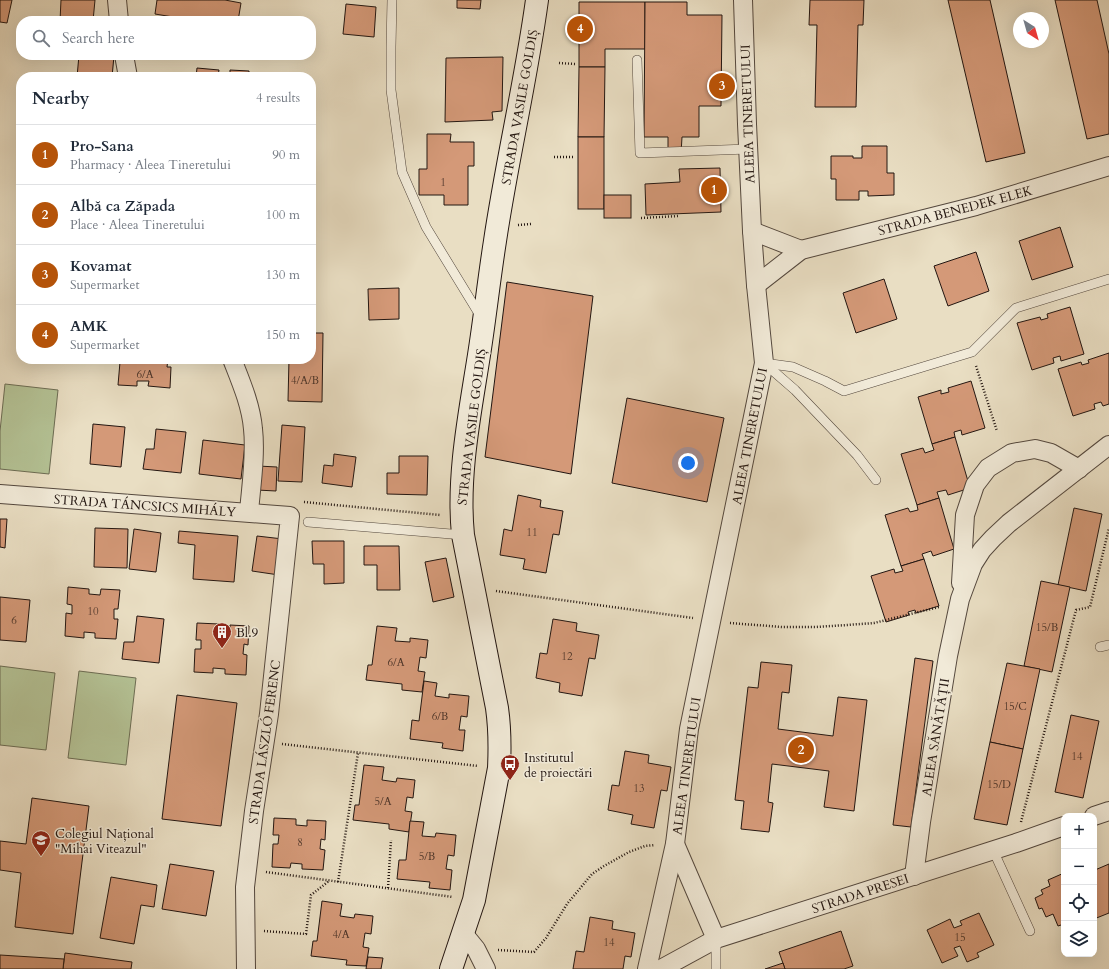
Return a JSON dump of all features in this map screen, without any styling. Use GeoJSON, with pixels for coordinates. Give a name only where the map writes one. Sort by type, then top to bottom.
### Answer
{"type":"FeatureCollection","features":[{"type":"Feature","properties":{"kind":"street"},"geometry":{"type":"LineString","coordinates":[[117,0],[118,16]]}},
{"type":"Feature","properties":{"kind":"street","name":"STRADA VASILE GOLDIȘ"},"geometry":{"type":"LineString","coordinates":[[451,969],[470,941],[474,900],[499,768],[500,748],[499,722],[462,526],[462,482],[466,443],[495,241],[538,0]]}},
{"type":"Feature","properties":{"kind":"street","name":"ALEEA TINERETULUI"},"geometry":{"type":"LineString","coordinates":[[647,969],[675,844],[689,729],[764,362],[752,231],[743,0]]}},
{"type":"Feature","properties":{"kind":"street"},"geometry":{"type":"LineString","coordinates":[[125,60],[127,72]]}},
{"type":"Feature","properties":{"kind":"street","name":"STRADA BENEDEK ELEK"},"geometry":{"type":"LineString","coordinates":[[756,285],[801,250],[976,206],[1109,166]]}},
{"type":"Feature","properties":{"kind":"street"},"geometry":{"type":"LineString","coordinates":[[752,231],[801,250]]}},
{"type":"Feature","properties":{"kind":"street"},"geometry":{"type":"LineString","coordinates":[[234,364],[249,406],[253,430],[254,451],[249,512]]}},
{"type":"Feature","properties":{"kind":"street","name":"ALEEA SĂNĂTĂȚII"},"geometry":{"type":"LineString","coordinates":[[960,599],[973,564],[982,550],[993,538],[1009,523],[1109,445]]}},
{"type":"Feature","properties":{"kind":"street","name":"ALEEA SĂNĂTĂȚII"},"geometry":{"type":"LineString","coordinates":[[914,876],[921,822],[948,656],[960,599],[965,515],[975,485],[988,468],[1012,453],[1035,449],[1051,453],[1079,469]]}},
{"type":"Feature","properties":{"kind":"street","name":"STRADA TÁNCSICS MIHÁLY"},"geometry":{"type":"LineString","coordinates":[[0,494],[290,516]]}},
{"type":"Feature","properties":{"kind":"street","name":"STRADA LÁSZLÓ FERENC"},"geometry":{"type":"LineString","coordinates":[[246,969],[245,887],[269,714],[290,516]]}},
{"type":"Feature","properties":{"kind":"street"},"geometry":{"type":"LineString","coordinates":[[1097,815],[1109,811]]}},
{"type":"Feature","properties":{"kind":"street","name":"STRADA PRESEI"},"geometry":{"type":"LineString","coordinates":[[661,969],[716,939],[1016,843],[1061,827]]}},
{"type":"Feature","properties":{"kind":"street","name":"ALEEA TINERETULUI"},"geometry":{"type":"LineString","coordinates":[[675,844],[716,939]]}},
{"type":"Feature","properties":{"kind":"street"},"geometry":{"type":"LineString","coordinates":[[470,941],[486,969]]}},
{"type":"Feature","properties":{"kind":"lane"},"geometry":{"type":"LineString","coordinates":[[392,0],[391,90],[402,172],[426,227],[484,322]]}},
{"type":"Feature","properties":{"kind":"lane"},"geometry":{"type":"LineString","coordinates":[[638,60],[640,152],[748,149]]}},
{"type":"Feature","properties":{"kind":"lane"},"geometry":{"type":"LineString","coordinates":[[764,362],[793,367],[844,391],[972,352],[1016,308],[1109,279]]}},
{"type":"Feature","properties":{"kind":"lane"},"geometry":{"type":"LineString","coordinates":[[764,362],[795,390],[857,455],[876,480]]}},
{"type":"Feature","properties":{"kind":"lane"},"geometry":{"type":"LineString","coordinates":[[308,522],[462,526]]}},
{"type":"Feature","properties":{"kind":"lane"},"geometry":{"type":"LineString","coordinates":[[993,850],[1030,931]]}},
{"type":"Feature","properties":{"kind":"lane"},"geometry":{"type":"LineString","coordinates":[[716,939],[716,969]]}},
{"type":"Feature","properties":{"kind":"path"},"geometry":{"type":"LineString","coordinates":[[559,63],[575,64]]}},
{"type":"Feature","properties":{"kind":"path"},"geometry":{"type":"LineString","coordinates":[[554,157],[575,157]]}},
{"type":"Feature","properties":{"kind":"path"},"geometry":{"type":"LineString","coordinates":[[641,218],[679,216]]}},
{"type":"Feature","properties":{"kind":"path"},"geometry":{"type":"LineString","coordinates":[[972,352],[997,430]]}},
{"type":"Feature","properties":{"kind":"path"},"geometry":{"type":"LineString","coordinates":[[290,516],[294,501],[462,526]]}},
{"type":"Feature","properties":{"kind":"path"},"geometry":{"type":"LineString","coordinates":[[1016,843],[1076,610],[1090,607],[1109,528]]}},
{"type":"Feature","properties":{"kind":"path"},"geometry":{"type":"LineString","coordinates":[[473,588],[711,620],[782,627],[815,627],[874,623],[942,606],[960,599]]}},
{"type":"Feature","properties":{"kind":"path"},"geometry":{"type":"LineString","coordinates":[[265,742],[499,768]]}},
{"type":"Feature","properties":{"kind":"path"},"geometry":{"type":"LineString","coordinates":[[338,882],[358,753]]}},
{"type":"Feature","properties":{"kind":"path"},"geometry":{"type":"LineString","coordinates":[[388,888],[391,840]]}},
{"type":"Feature","properties":{"kind":"path"},"geometry":{"type":"LineString","coordinates":[[470,941],[534,952],[546,938],[568,904],[592,874],[629,852],[645,846],[675,844]]}},
{"type":"Feature","properties":{"kind":"path"},"geometry":{"type":"LineString","coordinates":[[247,870],[433,894]]}},
{"type":"Feature","properties":{"kind":"path"},"geometry":{"type":"LineString","coordinates":[[246,930],[306,934],[311,895],[329,881]]}},
{"type":"Feature","properties":{"kind":"green space"},"geometry":{"type":"Polygon","coordinates":[[[5,384],[58,390],[49,474],[0,469],[0,431],[5,384]]]}},
{"type":"Feature","properties":{"kind":"green space"},"geometry":{"type":"Polygon","coordinates":[[[0,666],[55,673],[46,750],[0,745],[0,666]]]}},
{"type":"Feature","properties":{"kind":"green space"},"geometry":{"type":"Polygon","coordinates":[[[79,671],[136,678],[126,765],[68,758],[79,671]]]}},
{"type":"Feature","properties":{"kind":"building"},"geometry":{"type":"Polygon","coordinates":[[[0,0],[12,0],[7,23],[0,22],[0,0]]]}},
{"type":"Feature","properties":{"kind":"building"},"geometry":{"type":"Polygon","coordinates":[[[61,0],[95,0],[93,16],[60,16],[61,0]]]}},
{"type":"Feature","properties":{"kind":"building"},"geometry":{"type":"Polygon","coordinates":[[[157,0],[225,0],[241,3],[239,16],[167,16],[155,14],[157,0]]]}},
{"type":"Feature","properties":{"kind":"building"},"geometry":{"type":"Polygon","coordinates":[[[457,0],[481,0],[480,9],[457,8],[457,0]]]}},
{"type":"Feature","properties":{"kind":"building"},"geometry":{"type":"Polygon","coordinates":[[[810,0],[864,0],[863,25],[858,25],[856,107],[815,107],[817,25],[809,25],[810,0]]]}},
{"type":"Feature","properties":{"kind":"building"},"geometry":{"type":"Polygon","coordinates":[[[948,0],[990,0],[1025,153],[986,162],[948,0]]]}},
{"type":"Feature","properties":{"kind":"building"},"geometry":{"type":"Polygon","coordinates":[[[1055,0],[1097,0],[1109,54],[1109,134],[1087,139],[1055,0]]]}},
{"type":"Feature","properties":{"kind":"building"},"geometry":{"type":"Polygon","coordinates":[[[579,2],[645,2],[645,49],[605,49],[605,67],[579,67],[579,2]]]}},
{"type":"Feature","properties":{"kind":"building"},"geometry":{"type":"Polygon","coordinates":[[[645,2],[687,2],[687,15],[722,15],[721,106],[699,106],[699,137],[682,137],[681,154],[668,154],[668,137],[644,137],[645,2]]]}},
{"type":"Feature","properties":{"kind":"building"},"geometry":{"type":"Polygon","coordinates":[[[346,4],[376,7],[374,37],[343,34],[346,4]]]}},
{"type":"Feature","properties":{"kind":"building"},"geometry":{"type":"Polygon","coordinates":[[[503,57],[502,111],[492,112],[493,120],[445,122],[446,58],[503,57]]]}},
{"type":"Feature","properties":{"kind":"building"},"geometry":{"type":"Polygon","coordinates":[[[79,60],[114,60],[112,72],[77,72],[79,60]]]}},
{"type":"Feature","properties":{"kind":"building"},"geometry":{"type":"Polygon","coordinates":[[[579,67],[605,67],[604,137],[578,137],[579,67]]]}},
{"type":"Feature","properties":{"kind":"building"},"geometry":{"type":"Polygon","coordinates":[[[197,68],[219,70],[219,72],[197,72],[197,68]]]}},
{"type":"Feature","properties":{"kind":"building"},"geometry":{"type":"Polygon","coordinates":[[[230,70],[249,71],[230,72],[230,70]]]}},
{"type":"Feature","properties":{"kind":"building"},"geometry":{"type":"Polygon","coordinates":[[[427,134],[451,134],[450,142],[474,142],[474,166],[468,166],[468,205],[444,205],[444,195],[419,195],[419,169],[427,169],[427,134]]]}},
{"type":"Feature","properties":{"kind":"building"},"geometry":{"type":"Polygon","coordinates":[[[578,137],[604,137],[604,209],[578,209],[578,137]]]}},
{"type":"Feature","properties":{"kind":"building"},"geometry":{"type":"Polygon","coordinates":[[[862,146],[887,146],[887,173],[894,173],[894,195],[868,196],[868,191],[859,191],[859,200],[836,200],[836,179],[831,179],[831,156],[853,156],[853,158],[862,158],[862,146]]]}},
{"type":"Feature","properties":{"kind":"building"},"geometry":{"type":"Polygon","coordinates":[[[720,168],[721,212],[646,215],[645,184],[680,182],[679,169],[720,168]]]}},
{"type":"Feature","properties":{"kind":"building"},"geometry":{"type":"Polygon","coordinates":[[[604,195],[631,195],[631,218],[604,218],[604,195]]]}},
{"type":"Feature","properties":{"kind":"building"},"geometry":{"type":"Polygon","coordinates":[[[1060,227],[1073,267],[1032,280],[1019,241],[1060,227]]]}},
{"type":"Feature","properties":{"kind":"building"},"geometry":{"type":"Polygon","coordinates":[[[976,252],[989,291],[948,306],[934,266],[976,252]]]}},
{"type":"Feature","properties":{"kind":"building"},"geometry":{"type":"Polygon","coordinates":[[[884,279],[897,319],[856,333],[843,293],[884,279]]]}},
{"type":"Feature","properties":{"kind":"building"},"geometry":{"type":"Polygon","coordinates":[[[507,282],[593,296],[571,474],[485,457],[507,282]]]}},
{"type":"Feature","properties":{"kind":"building"},"geometry":{"type":"Polygon","coordinates":[[[399,288],[399,319],[369,320],[368,289],[399,288]]]}},
{"type":"Feature","properties":{"kind":"building"},"geometry":{"type":"Polygon","coordinates":[[[1070,307],[1084,354],[1061,361],[1060,356],[1053,358],[1054,363],[1032,370],[1017,323],[1040,317],[1041,320],[1048,318],[1047,314],[1070,307]]]}},
{"type":"Feature","properties":{"kind":"building"},"geometry":{"type":"Polygon","coordinates":[[[316,333],[323,333],[322,402],[288,401],[289,364],[316,364],[316,333]]]}},
{"type":"Feature","properties":{"kind":"building"},"geometry":{"type":"Polygon","coordinates":[[[1109,353],[1109,404],[1103,406],[1101,402],[1094,404],[1095,409],[1073,416],[1058,369],[1081,362],[1082,365],[1089,363],[1088,360],[1109,353]]]}},
{"type":"Feature","properties":{"kind":"building"},"geometry":{"type":"Polygon","coordinates":[[[120,364],[167,364],[167,367],[171,367],[170,388],[148,386],[149,381],[137,381],[137,386],[118,385],[120,364]]]}},
{"type":"Feature","properties":{"kind":"building"},"geometry":{"type":"Polygon","coordinates":[[[971,381],[985,428],[962,435],[961,430],[954,432],[955,437],[932,444],[918,397],[941,390],[941,394],[949,392],[948,388],[971,381]]]}},
{"type":"Feature","properties":{"kind":"building"},"geometry":{"type":"Polygon","coordinates":[[[627,398],[724,418],[707,502],[612,483],[627,398]]]}},
{"type":"Feature","properties":{"kind":"building"},"geometry":{"type":"Polygon","coordinates":[[[93,424],[125,427],[121,467],[90,464],[93,424]]]}},
{"type":"Feature","properties":{"kind":"building"},"geometry":{"type":"Polygon","coordinates":[[[282,425],[305,427],[302,482],[278,481],[282,425]]]}},
{"type":"Feature","properties":{"kind":"building"},"geometry":{"type":"Polygon","coordinates":[[[156,429],[186,432],[181,473],[143,469],[146,449],[154,449],[156,429]]]}},
{"type":"Feature","properties":{"kind":"building"},"geometry":{"type":"Polygon","coordinates":[[[955,437],[970,488],[948,495],[946,490],[937,492],[939,498],[917,505],[901,454],[923,448],[925,453],[934,450],[932,444],[955,437]]]}},
{"type":"Feature","properties":{"kind":"building"},"geometry":{"type":"Polygon","coordinates":[[[203,440],[245,445],[241,479],[199,474],[203,440]]]}},
{"type":"Feature","properties":{"kind":"building"},"geometry":{"type":"Polygon","coordinates":[[[334,454],[356,457],[352,487],[322,483],[324,465],[333,466],[334,454]]]}},
{"type":"Feature","properties":{"kind":"building"},"geometry":{"type":"Polygon","coordinates":[[[399,456],[428,456],[427,495],[387,494],[387,473],[399,473],[399,456]]]}},
{"type":"Feature","properties":{"kind":"building"},"geometry":{"type":"Polygon","coordinates":[[[258,466],[277,467],[276,491],[257,490],[258,466]]]}},
{"type":"Feature","properties":{"kind":"building"},"geometry":{"type":"Polygon","coordinates":[[[518,495],[541,500],[540,507],[563,511],[559,535],[553,534],[546,573],[523,569],[525,559],[500,555],[504,529],[512,531],[518,495]]]}},
{"type":"Feature","properties":{"kind":"building"},"geometry":{"type":"Polygon","coordinates":[[[939,498],[954,549],[933,556],[931,551],[922,554],[924,559],[901,566],[885,515],[908,508],[910,512],[918,510],[917,505],[939,498]]]}},
{"type":"Feature","properties":{"kind":"building"},"geometry":{"type":"Polygon","coordinates":[[[1074,508],[1102,514],[1086,591],[1058,585],[1074,508]]]}},
{"type":"Feature","properties":{"kind":"building"},"geometry":{"type":"Polygon","coordinates":[[[0,519],[7,519],[5,548],[0,547],[0,519]]]}},
{"type":"Feature","properties":{"kind":"building"},"geometry":{"type":"Polygon","coordinates":[[[95,528],[128,529],[127,568],[94,567],[95,528]]]}},
{"type":"Feature","properties":{"kind":"building"},"geometry":{"type":"Polygon","coordinates":[[[134,529],[161,533],[156,572],[129,569],[134,529]]]}},
{"type":"Feature","properties":{"kind":"building"},"geometry":{"type":"Polygon","coordinates":[[[179,531],[238,536],[234,582],[193,579],[195,545],[178,543],[179,531]]]}},
{"type":"Feature","properties":{"kind":"building"},"geometry":{"type":"Polygon","coordinates":[[[257,536],[283,539],[279,575],[252,571],[257,536]]]}},
{"type":"Feature","properties":{"kind":"building"},"geometry":{"type":"Polygon","coordinates":[[[312,541],[344,541],[344,583],[324,584],[324,564],[313,564],[312,541]]]}},
{"type":"Feature","properties":{"kind":"building"},"geometry":{"type":"Polygon","coordinates":[[[364,546],[399,546],[400,590],[377,590],[377,565],[364,565],[364,546]]]}},
{"type":"Feature","properties":{"kind":"building"},"geometry":{"type":"Polygon","coordinates":[[[446,558],[454,597],[433,602],[425,562],[446,558]]]}},
{"type":"Feature","properties":{"kind":"building"},"geometry":{"type":"Polygon","coordinates":[[[924,559],[939,606],[916,613],[915,610],[908,612],[909,615],[886,622],[871,576],[894,569],[895,573],[903,571],[901,566],[924,559]]]}},
{"type":"Feature","properties":{"kind":"building"},"geometry":{"type":"Polygon","coordinates":[[[1041,581],[1070,587],[1052,672],[1024,666],[1041,581]]]}},
{"type":"Feature","properties":{"kind":"building"},"geometry":{"type":"Polygon","coordinates":[[[68,587],[89,589],[89,594],[100,595],[101,589],[120,590],[118,609],[114,609],[114,619],[118,619],[116,639],[95,638],[95,633],[84,632],[84,638],[65,636],[66,613],[72,614],[72,605],[67,604],[68,587]]]}},
{"type":"Feature","properties":{"kind":"building"},"geometry":{"type":"Polygon","coordinates":[[[0,597],[30,600],[26,642],[0,640],[0,597]]]}},
{"type":"Feature","properties":{"kind":"building"},"geometry":{"type":"Polygon","coordinates":[[[137,616],[164,619],[159,663],[122,659],[124,642],[134,642],[137,616]]]}},
{"type":"Feature","properties":{"kind":"building"},"geometry":{"type":"Polygon","coordinates":[[[553,619],[577,623],[576,631],[599,635],[595,659],[589,658],[582,696],[559,692],[560,683],[536,678],[540,653],[547,654],[553,619]]]}},
{"type":"Feature","properties":{"kind":"building","name":"Bl.9"},"geometry":{"type":"Polygon","coordinates":[[[197,623],[219,624],[218,630],[230,630],[230,625],[249,626],[248,645],[244,644],[243,654],[247,655],[246,675],[225,674],[225,669],[213,668],[213,673],[194,672],[195,649],[201,649],[201,640],[196,640],[197,623]]]}},
{"type":"Feature","properties":{"kind":"building"},"geometry":{"type":"Polygon","coordinates":[[[377,626],[397,628],[395,641],[410,642],[410,638],[428,640],[426,658],[420,657],[418,671],[425,672],[422,692],[402,690],[402,684],[366,680],[368,665],[372,665],[377,626]]]}},
{"type":"Feature","properties":{"kind":"building"},"geometry":{"type":"Polygon","coordinates":[[[915,658],[933,661],[911,827],[893,825],[915,658]]]}},
{"type":"Feature","properties":{"kind":"building"},"geometry":{"type":"Polygon","coordinates":[[[761,662],[792,665],[789,693],[782,692],[778,729],[833,736],[838,697],[867,700],[854,811],[824,807],[829,771],[772,764],[768,802],[773,803],[769,832],[741,829],[744,801],[735,800],[748,687],[758,688],[761,662]]]}},
{"type":"Feature","properties":{"kind":"building"},"geometry":{"type":"Polygon","coordinates":[[[1007,663],[1040,669],[1023,749],[990,742],[1007,663]]]}},
{"type":"Feature","properties":{"kind":"building"},"geometry":{"type":"Polygon","coordinates":[[[424,681],[437,683],[435,696],[449,698],[449,694],[469,696],[467,717],[461,716],[459,730],[465,730],[463,751],[442,748],[443,743],[410,739],[412,720],[419,721],[424,681]]]}},
{"type":"Feature","properties":{"kind":"building"},"geometry":{"type":"Polygon","coordinates":[[[177,695],[237,703],[221,826],[162,819],[177,695]]]}},
{"type":"Feature","properties":{"kind":"building"},"geometry":{"type":"Polygon","coordinates":[[[1071,715],[1099,721],[1083,798],[1055,792],[1071,715]]]}},
{"type":"Feature","properties":{"kind":"building"},"geometry":{"type":"Polygon","coordinates":[[[990,742],[1023,749],[1007,825],[974,819],[990,742]]]}},
{"type":"Feature","properties":{"kind":"building"},"geometry":{"type":"Polygon","coordinates":[[[625,751],[649,755],[648,763],[671,767],[667,791],[661,790],[654,828],[631,824],[633,815],[608,810],[612,785],[619,786],[625,751]]]}},
{"type":"Feature","properties":{"kind":"building"},"geometry":{"type":"Polygon","coordinates":[[[364,765],[384,767],[382,780],[396,782],[397,778],[415,780],[413,798],[407,797],[405,811],[412,812],[409,832],[389,829],[389,824],[353,820],[355,805],[359,805],[364,765]]]}},
{"type":"Feature","properties":{"kind":"building","name":"Colegiul Național \"Mihai Viteazul\""},"geometry":{"type":"Polygon","coordinates":[[[32,798],[89,806],[73,934],[15,927],[21,873],[0,870],[0,841],[26,844],[32,798]]]}},
{"type":"Feature","properties":{"kind":"building"},"geometry":{"type":"Polygon","coordinates":[[[274,818],[296,819],[296,825],[307,826],[307,820],[326,821],[325,840],[321,839],[320,849],[325,850],[323,870],[302,869],[302,864],[291,863],[290,868],[272,867],[273,844],[278,844],[279,835],[273,835],[274,818]]]}},
{"type":"Feature","properties":{"kind":"building"},"geometry":{"type":"Polygon","coordinates":[[[410,821],[424,822],[422,836],[435,837],[436,833],[456,835],[454,856],[448,855],[446,869],[452,870],[450,890],[429,888],[430,882],[397,879],[399,860],[406,860],[410,821]]]}},
{"type":"Feature","properties":{"kind":"building"},"geometry":{"type":"Polygon","coordinates":[[[170,864],[214,871],[206,916],[162,909],[170,864]]]}},
{"type":"Feature","properties":{"kind":"building"},"geometry":{"type":"Polygon","coordinates":[[[1109,864],[1109,913],[1097,918],[1097,885],[1097,869],[1109,864]]]}},
{"type":"Feature","properties":{"kind":"building"},"geometry":{"type":"Polygon","coordinates":[[[1061,874],[1061,925],[1058,926],[1053,914],[1046,917],[1042,908],[1039,909],[1035,898],[1043,894],[1041,890],[1050,886],[1048,880],[1061,874]]]}},
{"type":"Feature","properties":{"kind":"building"},"geometry":{"type":"Polygon","coordinates":[[[111,877],[157,885],[154,907],[141,905],[134,944],[100,938],[111,877]]]}},
{"type":"Feature","properties":{"kind":"building"},"geometry":{"type":"Polygon","coordinates":[[[322,901],[342,904],[340,916],[354,918],[355,914],[373,916],[371,934],[365,933],[363,947],[369,948],[366,966],[346,965],[347,960],[311,956],[313,941],[317,941],[322,901]]]}},
{"type":"Feature","properties":{"kind":"building"},"geometry":{"type":"Polygon","coordinates":[[[979,913],[994,945],[977,953],[979,957],[967,962],[960,946],[954,948],[958,956],[942,963],[927,930],[950,919],[954,928],[962,925],[960,921],[979,913]]]}},
{"type":"Feature","properties":{"kind":"building"},"geometry":{"type":"Polygon","coordinates":[[[590,917],[613,921],[612,929],[635,933],[631,957],[625,956],[623,969],[573,969],[576,951],[584,952],[590,917]]]}},
{"type":"Feature","properties":{"kind":"building"},"geometry":{"type":"Polygon","coordinates":[[[841,931],[853,966],[844,969],[785,969],[779,952],[841,931]]]}},
{"type":"Feature","properties":{"kind":"building"},"geometry":{"type":"Polygon","coordinates":[[[65,953],[132,962],[131,969],[63,969],[65,953]]]}},
{"type":"Feature","properties":{"kind":"building"},"geometry":{"type":"Polygon","coordinates":[[[0,955],[64,959],[63,969],[0,969],[0,955]]]}},
{"type":"Feature","properties":{"kind":"building"},"geometry":{"type":"Polygon","coordinates":[[[368,957],[383,958],[381,969],[366,969],[368,957]]]}},
{"type":"Feature","properties":{"kind":"building"},"geometry":{"type":"Polygon","coordinates":[[[783,963],[785,969],[765,969],[783,963]]]}},
{"type":"Feature","properties":{"kind":"place","name":"AMK"},"geometry":{"type":"Point","coordinates":[580,29]}},
{"type":"Feature","properties":{"kind":"place","name":"Kovamat"},"geometry":{"type":"Point","coordinates":[722,86]}},
{"type":"Feature","properties":{"kind":"place","name":"Pro-Sana"},"geometry":{"type":"Point","coordinates":[714,190]}},
{"type":"Feature","properties":{"kind":"place","name":"Bl.9"},"geometry":{"type":"Point","coordinates":[222,649]}},
{"type":"Feature","properties":{"kind":"place","name":"Albă ca Zăpada"},"geometry":{"type":"Point","coordinates":[801,750]}},
{"type":"Feature","properties":{"kind":"place","name":"Institutul de proiectări"},"geometry":{"type":"Point","coordinates":[510,781]}},
{"type":"Feature","properties":{"kind":"place","name":"Colegiul Național \"Mihai Viteazul\""},"geometry":{"type":"Point","coordinates":[41,857]}}]}
